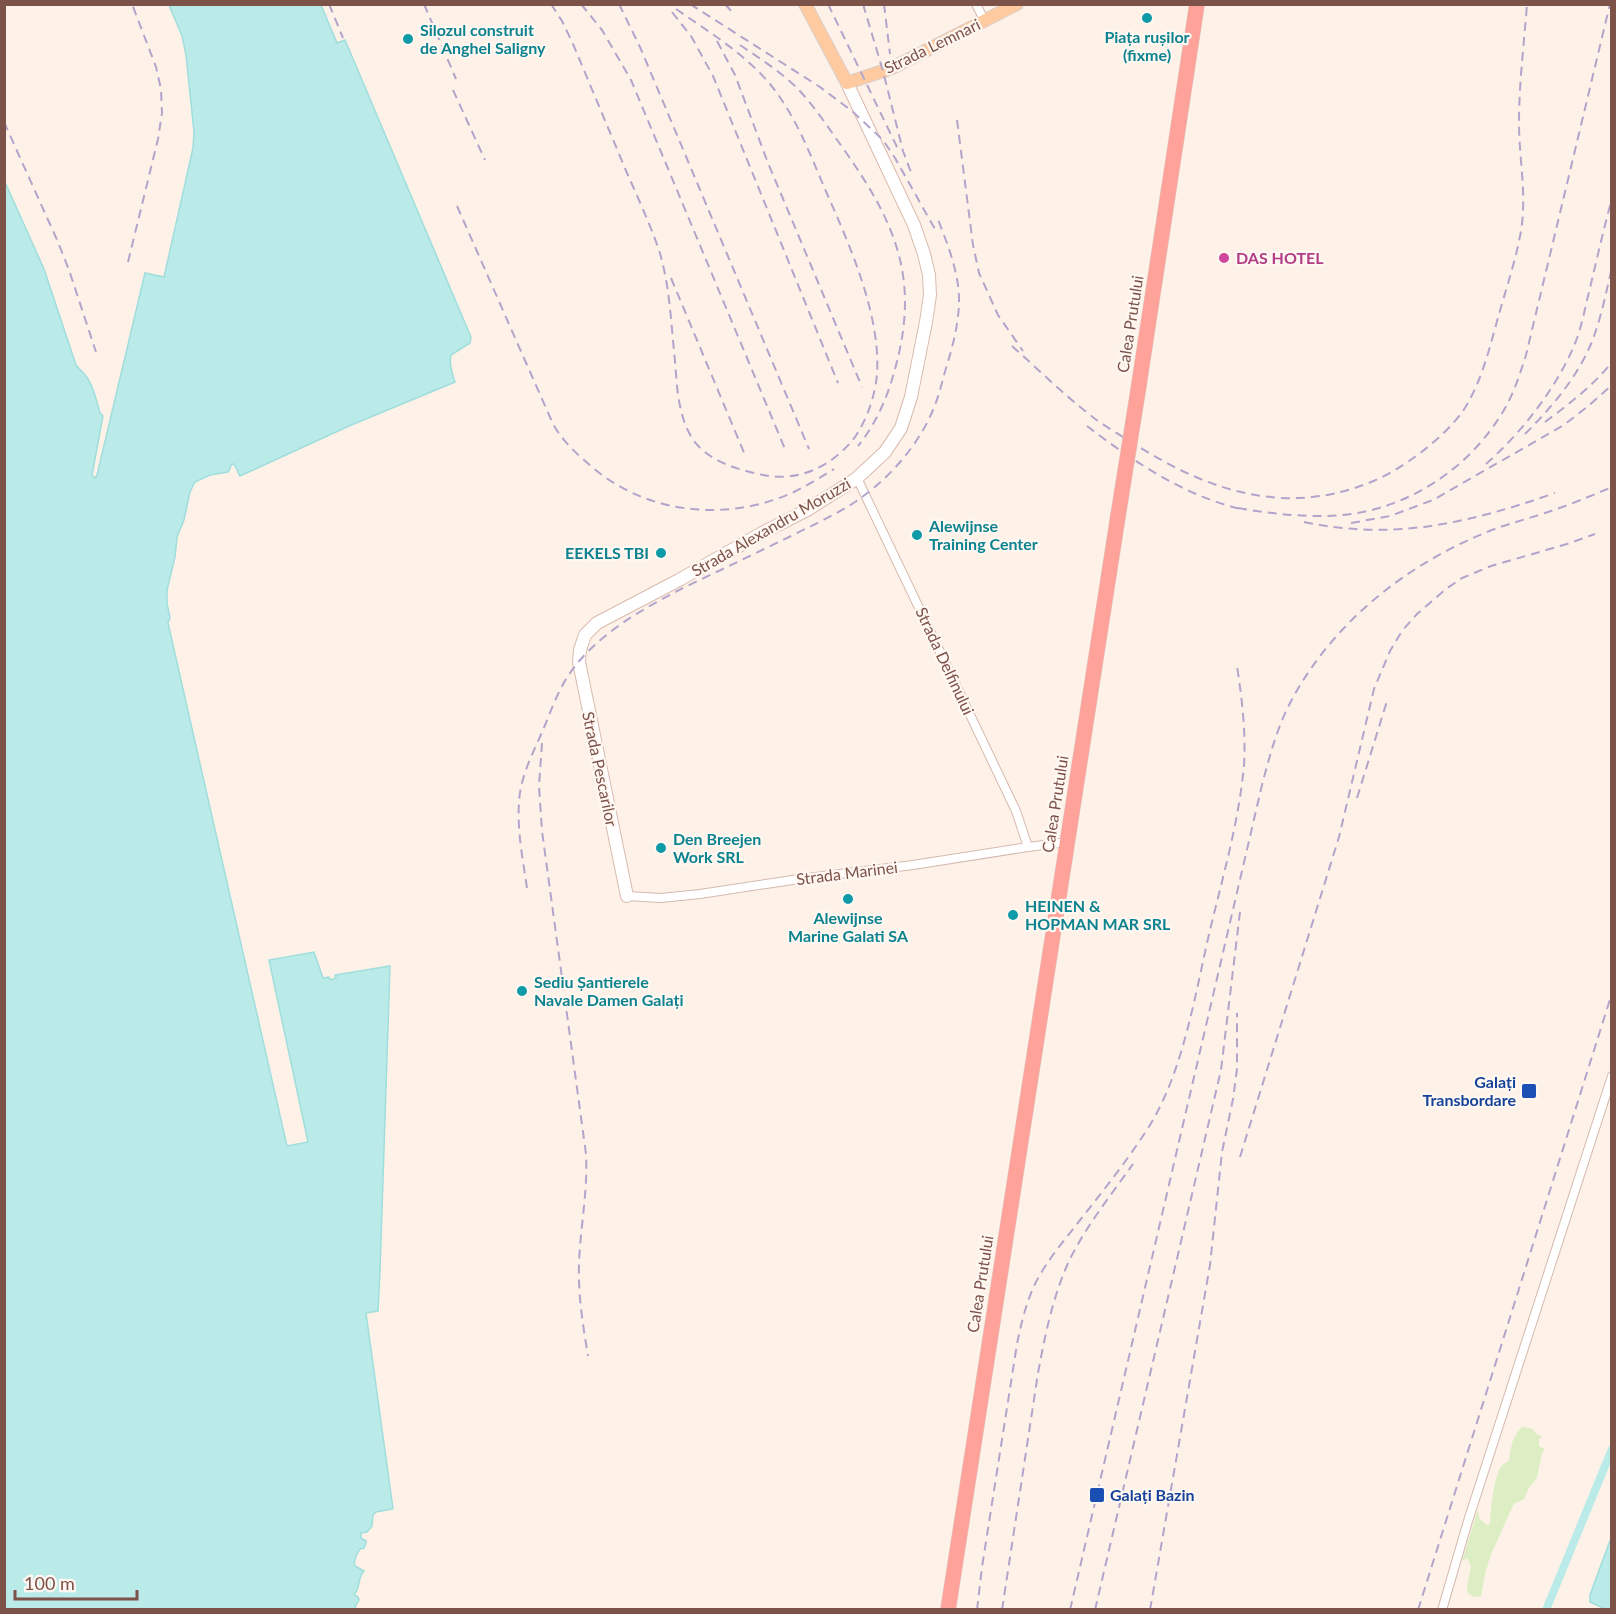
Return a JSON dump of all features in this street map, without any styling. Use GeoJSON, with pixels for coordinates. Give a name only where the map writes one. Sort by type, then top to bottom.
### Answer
{"type":"FeatureCollection","features":[{"type":"Feature","properties":{"kind":"highway","name":"Calea Prutului"},"geometry":{"type":"LineString","coordinates":[[948,1610],[1197,4]]}},
{"type":"Feature","properties":{"kind":"main road","name":"Strada Alexandru Moruzzi"},"geometry":{"type":"LineString","coordinates":[[805,4],[847,83]]}},
{"type":"Feature","properties":{"kind":"main road","name":"Strada Lemnari"},"geometry":{"type":"LineString","coordinates":[[847,83],[892,68],[1017,4]]}},
{"type":"Feature","properties":{"kind":"street"},"geometry":{"type":"LineString","coordinates":[[976,4],[984,20]]}},
{"type":"Feature","properties":{"kind":"street","name":"Strada Alexandru Moruzzi"},"geometry":{"type":"LineString","coordinates":[[582,642],[590,628],[597,623],[807,510],[857,478],[894,441],[901,429],[915,381],[930,285],[917,232],[847,83]]}},
{"type":"Feature","properties":{"kind":"street","name":"Strada Delfinului"},"geometry":{"type":"LineString","coordinates":[[857,478],[1016,811],[1028,846]]}},
{"type":"Feature","properties":{"kind":"street","name":"Strada Pescarilor"},"geometry":{"type":"LineString","coordinates":[[582,642],[579,662],[584,695],[627,896]]}},
{"type":"Feature","properties":{"kind":"street","name":"Strada Marinei"},"geometry":{"type":"LineString","coordinates":[[627,896],[661,898],[700,894],[1067,842]]}},
{"type":"Feature","properties":{"kind":"street"},"geometry":{"type":"LineString","coordinates":[[1442,1610],[1468,1521],[1611,1076]]}},
{"type":"Feature","properties":{"kind":"green space"},"geometry":{"type":"Polygon","coordinates":[[[1522,1427],[1533,1429],[1536,1434],[1542,1436],[1539,1446],[1545,1449],[1542,1453],[1537,1478],[1524,1499],[1514,1504],[1491,1555],[1481,1596],[1473,1596],[1467,1592],[1471,1566],[1467,1558],[1462,1561],[1478,1509],[1479,1518],[1487,1525],[1490,1524],[1496,1478],[1502,1466],[1509,1461],[1514,1438],[1522,1427]]]}},
{"type":"Feature","properties":{"kind":"water"},"geometry":{"type":"Polygon","coordinates":[[[169,5],[321,5],[337,43],[345,40],[471,337],[470,343],[451,355],[455,382],[349,426],[240,476],[234,464],[228,472],[210,475],[195,482],[177,537],[167,590],[170,618],[168,623],[287,1146],[308,1142],[269,960],[314,952],[323,978],[329,977],[330,980],[336,978],[335,975],[390,966],[378,1311],[366,1313],[393,1509],[376,1512],[373,1515],[372,1526],[367,1532],[361,1533],[361,1538],[366,1543],[364,1548],[360,1549],[355,1562],[355,1566],[364,1571],[354,1594],[359,1600],[356,1609],[5,1609],[5,182],[44,269],[76,365],[91,384],[103,416],[92,475],[95,478],[145,273],[164,277],[193,148],[194,132],[186,55],[182,36],[169,5]]]}},
{"type":"Feature","properties":{"kind":"water"},"geometry":{"type":"Polygon","coordinates":[[[1611,1538],[1611,1609],[1605,1609],[1590,1602],[1590,1595],[1611,1538]]]}},
{"type":"Feature","properties":{"kind":"waterway"},"geometry":{"type":"LineString","coordinates":[[1546,1610],[1612,1449]]}},
{"type":"Feature","properties":{"kind":"railway"},"geometry":{"type":"LineString","coordinates":[[128,262],[158,139],[162,113],[161,89],[156,67],[132,4]]}},
{"type":"Feature","properties":{"kind":"railway"},"geometry":{"type":"LineString","coordinates":[[329,4],[343,38]]}},
{"type":"Feature","properties":{"kind":"railway"},"geometry":{"type":"LineString","coordinates":[[424,4],[456,79]]}},
{"type":"Feature","properties":{"kind":"railway"},"geometry":{"type":"LineString","coordinates":[[551,4],[573,44],[659,250],[668,291],[679,402],[694,441],[717,460],[754,473],[776,477],[812,471],[833,459],[852,441],[862,426],[872,401],[877,374],[877,351],[874,327],[861,278],[813,160],[779,96],[747,61],[669,4]]}},
{"type":"Feature","properties":{"kind":"railway"},"geometry":{"type":"LineString","coordinates":[[581,4],[602,30],[631,80],[785,449]]}},
{"type":"Feature","properties":{"kind":"railway"},"geometry":{"type":"LineString","coordinates":[[619,4],[640,47],[809,449]]}},
{"type":"Feature","properties":{"kind":"railway"},"geometry":{"type":"LineString","coordinates":[[690,4],[820,87],[852,111],[883,140],[936,231]]}},
{"type":"Feature","properties":{"kind":"railway"},"geometry":{"type":"LineString","coordinates":[[725,4],[732,12]]}},
{"type":"Feature","properties":{"kind":"railway"},"geometry":{"type":"LineString","coordinates":[[828,4],[897,147]]}},
{"type":"Feature","properties":{"kind":"railway"},"geometry":{"type":"LineString","coordinates":[[863,4],[903,151],[912,175]]}},
{"type":"Feature","properties":{"kind":"railway"},"geometry":{"type":"LineString","coordinates":[[884,4],[890,54]]}},
{"type":"Feature","properties":{"kind":"railway"},"geometry":{"type":"LineString","coordinates":[[1012,346],[1103,425],[1161,460],[1217,485],[1245,493],[1304,498],[1335,493],[1366,484],[1406,463],[1444,433],[1470,400],[1485,364],[1514,262],[1523,217],[1519,108],[1527,4]]}},
{"type":"Feature","properties":{"kind":"railway"},"geometry":{"type":"LineString","coordinates":[[1238,508],[1290,515],[1330,516],[1389,505],[1432,484],[1469,455],[1485,437],[1508,403],[1526,355],[1610,4]]}},
{"type":"Feature","properties":{"kind":"railway"},"geometry":{"type":"LineString","coordinates":[[672,12],[691,36],[713,76],[838,383]]}},
{"type":"Feature","properties":{"kind":"railway"},"geometry":{"type":"LineString","coordinates":[[717,41],[735,75],[768,163],[862,387]]}},
{"type":"Feature","properties":{"kind":"railway"},"geometry":{"type":"LineString","coordinates":[[740,45],[789,80],[815,109],[878,203],[899,254],[904,280],[905,307],[902,337],[885,399],[876,419],[858,446]]}},
{"type":"Feature","properties":{"kind":"railway"},"geometry":{"type":"LineString","coordinates":[[453,90],[485,160]]}},
{"type":"Feature","properties":{"kind":"railway"},"geometry":{"type":"LineString","coordinates":[[957,120],[973,245],[979,273],[998,315],[1023,351]]}},
{"type":"Feature","properties":{"kind":"railway"},"geometry":{"type":"LineString","coordinates":[[4,122],[58,242],[96,352]]}},
{"type":"Feature","properties":{"kind":"railway"},"geometry":{"type":"LineString","coordinates":[[1486,464],[1536,410],[1574,346],[1612,198]]}},
{"type":"Feature","properties":{"kind":"railway"},"geometry":{"type":"LineString","coordinates":[[457,206],[553,424],[576,452],[614,483],[663,504],[689,509],[716,510],[742,508],[769,502],[794,492],[834,469]]}},
{"type":"Feature","properties":{"kind":"railway"},"geometry":{"type":"LineString","coordinates":[[527,888],[519,824],[522,784],[558,693],[581,659],[607,634],[654,604],[824,520],[855,502],[901,461],[927,423],[938,397],[954,340],[959,293],[949,249],[937,217]]}},
{"type":"Feature","properties":{"kind":"railway"},"geometry":{"type":"LineString","coordinates":[[1525,434],[1562,392],[1585,357],[1598,325],[1612,267]]}},
{"type":"Feature","properties":{"kind":"railway"},"geometry":{"type":"LineString","coordinates":[[671,278],[745,455]]}},
{"type":"Feature","properties":{"kind":"railway"},"geometry":{"type":"LineString","coordinates":[[1545,422],[1589,387],[1612,362]]}},
{"type":"Feature","properties":{"kind":"railway"},"geometry":{"type":"LineString","coordinates":[[1351,523],[1390,516],[1433,500],[1564,425],[1612,385]]}},
{"type":"Feature","properties":{"kind":"railway"},"geometry":{"type":"LineString","coordinates":[[1087,426],[1162,477],[1202,496],[1245,510]]}},
{"type":"Feature","properties":{"kind":"railway"},"geometry":{"type":"LineString","coordinates":[[1070,1610],[1262,785],[1276,736],[1288,707],[1325,650],[1371,602],[1398,581],[1426,562],[1487,532],[1612,487]]}},
{"type":"Feature","properties":{"kind":"railway"},"geometry":{"type":"LineString","coordinates":[[1304,522],[1369,530],[1431,526],[1492,513],[1555,493]]}},
{"type":"Feature","properties":{"kind":"railway"},"geometry":{"type":"LineString","coordinates":[[1240,1157],[1339,837],[1374,689],[1390,651],[1402,631],[1417,614],[1462,578],[1491,566],[1595,534]]}},
{"type":"Feature","properties":{"kind":"railway"},"geometry":{"type":"LineString","coordinates":[[977,1610],[1017,1344],[1029,1299],[1049,1260],[1115,1176],[1150,1125],[1162,1103],[1180,1056],[1230,848],[1242,786],[1244,728],[1237,666]]}},
{"type":"Feature","properties":{"kind":"railway"},"geometry":{"type":"LineString","coordinates":[[1357,798],[1387,701]]}},
{"type":"Feature","properties":{"kind":"railway"},"geometry":{"type":"LineString","coordinates":[[542,743],[539,786],[542,831],[586,1154],[579,1276],[581,1310],[588,1356]]}},
{"type":"Feature","properties":{"kind":"railway"},"geometry":{"type":"LineString","coordinates":[[1095,1610],[1221,1070],[1240,912]]}},
{"type":"Feature","properties":{"kind":"railway"},"geometry":{"type":"LineString","coordinates":[[1418,1610],[1612,993]]}},
{"type":"Feature","properties":{"kind":"railway"},"geometry":{"type":"LineString","coordinates":[[1150,1610],[1210,1265],[1222,1152],[1237,1069],[1237,1013]]}},
{"type":"Feature","properties":{"kind":"railway"},"geometry":{"type":"LineString","coordinates":[[1002,1610],[1038,1373],[1054,1302],[1063,1274],[1083,1235],[1133,1164]]}},
{"type":"Feature","properties":{"kind":"place","name":"Piața rușilor (fixme)"},"geometry":{"type":"Point","coordinates":[1147,18]}},
{"type":"Feature","properties":{"kind":"place","name":"Silozul construit de Anghel Saligny"},"geometry":{"type":"Point","coordinates":[408,39]}},
{"type":"Feature","properties":{"kind":"place","name":"DAS HOTEL"},"geometry":{"type":"Point","coordinates":[1224,258]}},
{"type":"Feature","properties":{"kind":"place","name":"Alewijnse Training Center"},"geometry":{"type":"Point","coordinates":[917,535]}},
{"type":"Feature","properties":{"kind":"place","name":"EEKELS TBI"},"geometry":{"type":"Point","coordinates":[661,553]}},
{"type":"Feature","properties":{"kind":"place","name":"Den Breejen Work SRL"},"geometry":{"type":"Point","coordinates":[661,848]}},
{"type":"Feature","properties":{"kind":"place","name":"Alewijnse Marine Galati SA"},"geometry":{"type":"Point","coordinates":[848,899]}},
{"type":"Feature","properties":{"kind":"place","name":"HEINEN & HOPMAN MAR SRL"},"geometry":{"type":"Point","coordinates":[1013,915]}},
{"type":"Feature","properties":{"kind":"place","name":"Sediu Șantierele Navale Damen Galați"},"geometry":{"type":"Point","coordinates":[522,991]}},
{"type":"Feature","properties":{"kind":"place","name":"Galați Transbordare"},"geometry":{"type":"Point","coordinates":[1529,1091]}},
{"type":"Feature","properties":{"kind":"place","name":"Galați Bazin"},"geometry":{"type":"Point","coordinates":[1097,1495]}}]}
